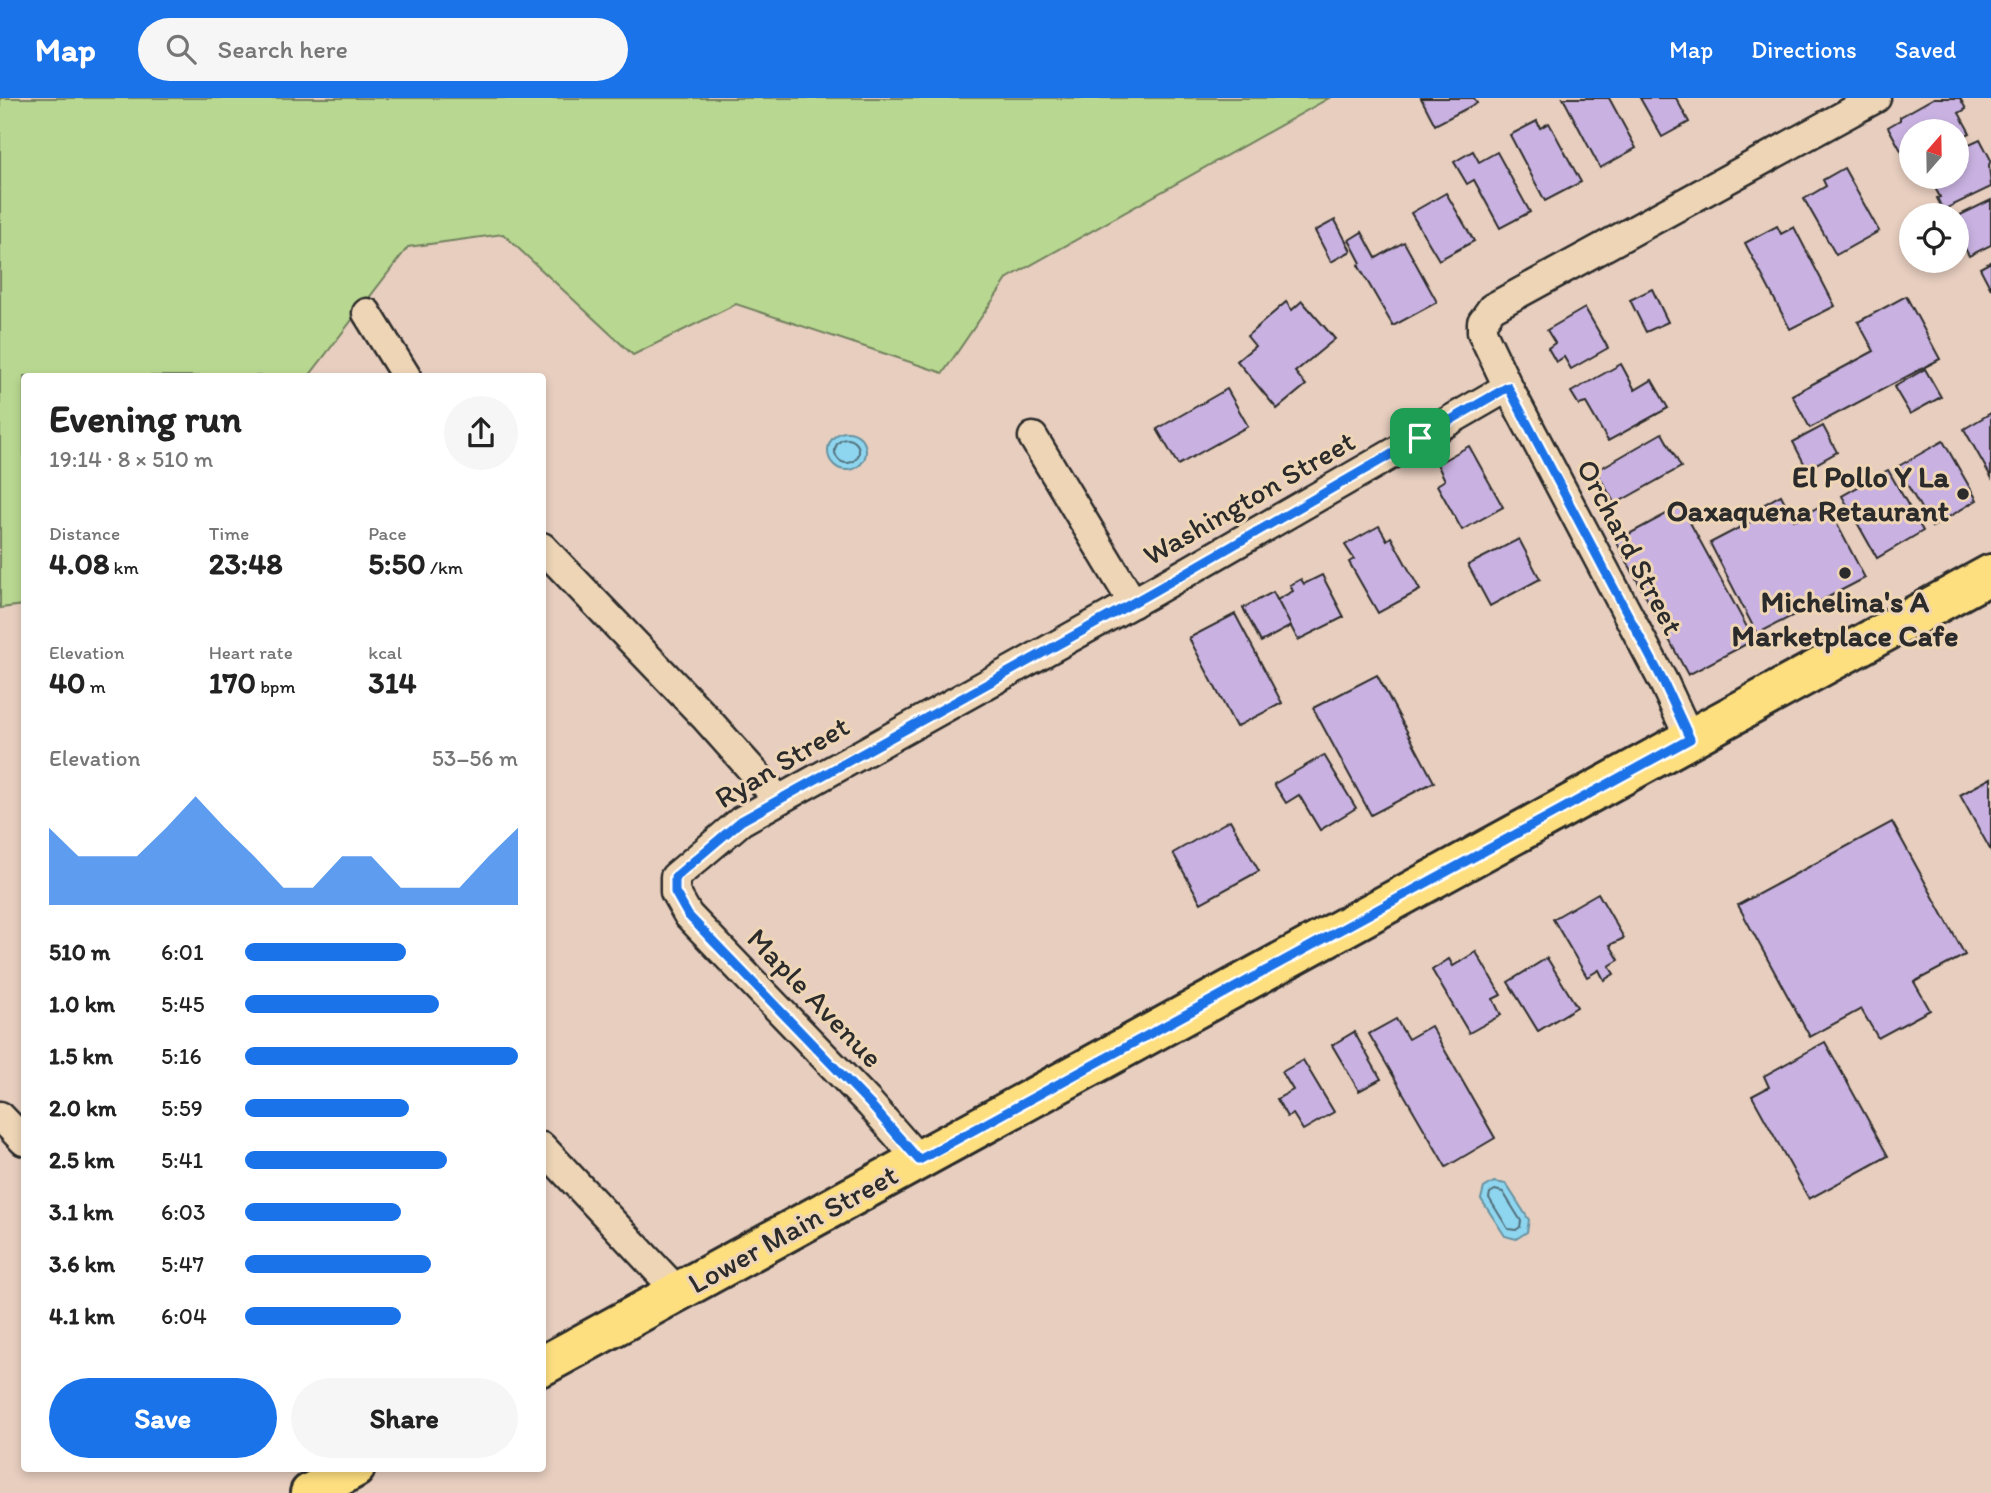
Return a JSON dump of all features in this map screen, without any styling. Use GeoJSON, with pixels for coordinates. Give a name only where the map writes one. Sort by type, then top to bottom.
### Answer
{"type":"FeatureCollection","features":[{"type":"Feature","properties":{"kind":"main road","name":"Lower Main Street"},"geometry":{"type":"LineString","coordinates":[[546,1364],[1991,574]]}},
{"type":"Feature","properties":{"kind":"main road"},"geometry":{"type":"LineString","coordinates":[[310,1493],[345,1472]]}},
{"type":"Feature","properties":{"kind":"street"},"geometry":{"type":"LineString","coordinates":[[1508,387],[1482,332],[1482,322],[1492,309],[1875,98]]}},
{"type":"Feature","properties":{"kind":"street"},"geometry":{"type":"LineString","coordinates":[[367,313],[404,373]]}},
{"type":"Feature","properties":{"kind":"street","name":"Washington Street"},"geometry":{"type":"LineString","coordinates":[[931,714],[1133,603],[1508,387]]}},
{"type":"Feature","properties":{"kind":"street","name":"Orchard Street"},"geometry":{"type":"LineString","coordinates":[[1508,387],[1664,683],[1690,739]]}},
{"type":"Feature","properties":{"kind":"street"},"geometry":{"type":"LineString","coordinates":[[1034,437],[1133,603]]}},
{"type":"Feature","properties":{"kind":"street"},"geometry":{"type":"LineString","coordinates":[[546,551],[704,716],[778,799]]}},
{"type":"Feature","properties":{"kind":"street","name":"Ryan Street"},"geometry":{"type":"LineString","coordinates":[[675,877],[741,821],[931,714]]}},
{"type":"Feature","properties":{"kind":"street","name":"Maple Avenue"},"geometry":{"type":"LineString","coordinates":[[675,877],[675,892],[688,915],[870,1104],[919,1160]]}},
{"type":"Feature","properties":{"kind":"street"},"geometry":{"type":"LineString","coordinates":[[0,1116],[21,1138]]}},
{"type":"Feature","properties":{"kind":"street"},"geometry":{"type":"LineString","coordinates":[[546,1151],[678,1292]]}},
{"type":"Feature","properties":{"kind":"green space"},"geometry":{"type":"Polygon","coordinates":[[[0,98],[1329,98],[1008,278],[943,373],[736,304],[633,355],[503,234],[408,247],[311,373],[21,373],[21,605],[0,608],[0,98]]]}},
{"type":"Feature","properties":{"kind":"water"},"geometry":{"type":"Polygon","coordinates":[[[847,432],[860,438],[866,451],[860,464],[847,470],[834,464],[828,451],[834,438],[847,432]]]}},
{"type":"Feature","properties":{"kind":"water"},"geometry":{"type":"Polygon","coordinates":[[[1494,1182],[1506,1184],[1529,1220],[1527,1232],[1516,1239],[1505,1236],[1481,1199],[1484,1188],[1494,1182]]]}},
{"type":"Feature","properties":{"kind":"building"},"geometry":{"type":"Polygon","coordinates":[[[1421,98],[1474,98],[1477,103],[1435,125],[1421,98]]]}},
{"type":"Feature","properties":{"kind":"building"},"geometry":{"type":"Polygon","coordinates":[[[1563,98],[1609,98],[1636,148],[1600,168],[1563,98]]]}},
{"type":"Feature","properties":{"kind":"building"},"geometry":{"type":"Polygon","coordinates":[[[1640,98],[1676,98],[1689,122],[1662,137],[1640,98]]]}},
{"type":"Feature","properties":{"kind":"building"},"geometry":{"type":"Polygon","coordinates":[[[1934,98],[1960,98],[1966,109],[1959,113],[1962,119],[1900,117],[1934,98]]]}},
{"type":"Feature","properties":{"kind":"building"},"geometry":{"type":"Polygon","coordinates":[[[1537,121],[1540,128],[1549,123],[1581,182],[1545,201],[1510,135],[1537,121]]]}},
{"type":"Feature","properties":{"kind":"building"},"geometry":{"type":"Polygon","coordinates":[[[1899,121],[1899,147],[1888,127],[1899,121]]]}},
{"type":"Feature","properties":{"kind":"building"},"geometry":{"type":"Polygon","coordinates":[[[1980,139],[1991,160],[1991,187],[1958,203],[1940,203],[1936,189],[1969,189],[1969,144],[1980,139]]]}},
{"type":"Feature","properties":{"kind":"building"},"geometry":{"type":"Polygon","coordinates":[[[1473,151],[1479,162],[1497,152],[1530,212],[1500,228],[1474,180],[1467,184],[1454,162],[1473,151]]]}},
{"type":"Feature","properties":{"kind":"building"},"geometry":{"type":"Polygon","coordinates":[[[1844,168],[1879,231],[1836,255],[1804,199],[1826,186],[1823,180],[1844,168]]]}},
{"type":"Feature","properties":{"kind":"building"},"geometry":{"type":"Polygon","coordinates":[[[1446,193],[1474,241],[1439,260],[1411,213],[1446,193]]]}},
{"type":"Feature","properties":{"kind":"building"},"geometry":{"type":"Polygon","coordinates":[[[1991,200],[1991,245],[1969,256],[1969,211],[1991,200]]]}},
{"type":"Feature","properties":{"kind":"building"},"geometry":{"type":"Polygon","coordinates":[[[1335,220],[1351,251],[1331,262],[1315,231],[1335,220]]]}},
{"type":"Feature","properties":{"kind":"building"},"geometry":{"type":"Polygon","coordinates":[[[1777,226],[1781,234],[1794,227],[1835,306],[1790,329],[1745,243],[1777,226]]]}},
{"type":"Feature","properties":{"kind":"building"},"geometry":{"type":"Polygon","coordinates":[[[1362,232],[1376,258],[1404,242],[1437,302],[1393,326],[1358,265],[1361,263],[1349,240],[1362,232]]]}},
{"type":"Feature","properties":{"kind":"building"},"geometry":{"type":"Polygon","coordinates":[[[1991,262],[1991,289],[1980,268],[1991,262]]]}},
{"type":"Feature","properties":{"kind":"building"},"geometry":{"type":"Polygon","coordinates":[[[1652,289],[1668,322],[1646,332],[1630,300],[1652,289]]]}},
{"type":"Feature","properties":{"kind":"building"},"geometry":{"type":"Polygon","coordinates":[[[1906,296],[1940,359],[1810,428],[1792,395],[1874,351],[1858,322],[1906,296]]]}},
{"type":"Feature","properties":{"kind":"building"},"geometry":{"type":"Polygon","coordinates":[[[1302,301],[1335,339],[1295,372],[1306,385],[1277,409],[1237,361],[1255,346],[1247,336],[1286,302],[1292,310],[1302,301]]]}},
{"type":"Feature","properties":{"kind":"building"},"geometry":{"type":"Polygon","coordinates":[[[1585,308],[1608,348],[1571,369],[1564,357],[1556,362],[1548,348],[1555,343],[1547,330],[1585,308]]]}},
{"type":"Feature","properties":{"kind":"building"},"geometry":{"type":"Polygon","coordinates":[[[1621,364],[1635,390],[1652,380],[1668,408],[1608,441],[1586,403],[1579,405],[1571,392],[1621,364]]]}},
{"type":"Feature","properties":{"kind":"building"},"geometry":{"type":"Polygon","coordinates":[[[1925,369],[1941,397],[1910,414],[1894,387],[1925,369]]]}},
{"type":"Feature","properties":{"kind":"building"},"geometry":{"type":"Polygon","coordinates":[[[1227,389],[1248,426],[1178,465],[1157,429],[1227,389]]]}},
{"type":"Feature","properties":{"kind":"building"},"geometry":{"type":"Polygon","coordinates":[[[1991,413],[1991,477],[1964,429],[1991,413]]]}},
{"type":"Feature","properties":{"kind":"building"},"geometry":{"type":"Polygon","coordinates":[[[1823,426],[1837,452],[1807,469],[1793,442],[1823,426]]]}},
{"type":"Feature","properties":{"kind":"building"},"geometry":{"type":"Polygon","coordinates":[[[1662,433],[1681,467],[1615,504],[1596,471],[1662,433]]]}},
{"type":"Feature","properties":{"kind":"building"},"geometry":{"type":"Polygon","coordinates":[[[1943,441],[1977,500],[1932,527],[1897,467],[1943,441]]]}},
{"type":"Feature","properties":{"kind":"building"},"geometry":{"type":"Polygon","coordinates":[[[1469,446],[1503,507],[1462,530],[1437,485],[1445,480],[1437,464],[1469,446]]]}},
{"type":"Feature","properties":{"kind":"building"},"geometry":{"type":"Polygon","coordinates":[[[1888,470],[1923,531],[1877,558],[1842,496],[1888,470]]]}},
{"type":"Feature","properties":{"kind":"building"},"geometry":{"type":"Polygon","coordinates":[[[1781,495],[1794,520],[1826,503],[1865,578],[1757,634],[1710,543],[1760,517],[1756,509],[1781,495]]]}},
{"type":"Feature","properties":{"kind":"building"},"geometry":{"type":"Polygon","coordinates":[[[1681,506],[1754,640],[1688,675],[1616,541],[1681,506]]]}},
{"type":"Feature","properties":{"kind":"building"},"geometry":{"type":"Polygon","coordinates":[[[1379,526],[1387,540],[1391,537],[1420,590],[1378,613],[1349,562],[1354,559],[1345,545],[1379,526]]]}},
{"type":"Feature","properties":{"kind":"building"},"geometry":{"type":"Polygon","coordinates":[[[1519,539],[1540,579],[1490,606],[1468,565],[1519,539]]]}},
{"type":"Feature","properties":{"kind":"building"},"geometry":{"type":"Polygon","coordinates":[[[1322,575],[1344,617],[1298,640],[1277,600],[1293,591],[1290,585],[1301,579],[1304,584],[1322,575]]]}},
{"type":"Feature","properties":{"kind":"building"},"geometry":{"type":"Polygon","coordinates":[[[1273,592],[1291,626],[1261,642],[1243,608],[1273,592]]]}},
{"type":"Feature","properties":{"kind":"building"},"geometry":{"type":"Polygon","coordinates":[[[1235,614],[1282,703],[1236,727],[1189,638],[1235,614]]]}},
{"type":"Feature","properties":{"kind":"building"},"geometry":{"type":"Polygon","coordinates":[[[1377,675],[1434,782],[1371,815],[1313,708],[1377,675]]]}},
{"type":"Feature","properties":{"kind":"building"},"geometry":{"type":"Polygon","coordinates":[[[1324,755],[1356,808],[1320,830],[1299,795],[1286,803],[1274,784],[1324,755]]]}},
{"type":"Feature","properties":{"kind":"building"},"geometry":{"type":"Polygon","coordinates":[[[1991,778],[1991,851],[1960,795],[1991,778]]]}},
{"type":"Feature","properties":{"kind":"building"},"geometry":{"type":"Polygon","coordinates":[[[1230,820],[1259,871],[1201,903],[1173,853],[1230,820]]]}},
{"type":"Feature","properties":{"kind":"building"},"geometry":{"type":"Polygon","coordinates":[[[1892,822],[1965,955],[1914,982],[1930,1010],[1878,1038],[1861,1009],[1810,1037],[1738,905],[1892,822]]]}},
{"type":"Feature","properties":{"kind":"building"},"geometry":{"type":"Polygon","coordinates":[[[1598,893],[1624,938],[1610,945],[1619,960],[1609,966],[1614,974],[1604,980],[1599,970],[1587,977],[1553,919],[1598,893]]]}},
{"type":"Feature","properties":{"kind":"building"},"geometry":{"type":"Polygon","coordinates":[[[1476,952],[1501,995],[1493,999],[1501,1015],[1469,1033],[1432,970],[1449,959],[1453,966],[1476,952]]]}},
{"type":"Feature","properties":{"kind":"building"},"geometry":{"type":"Polygon","coordinates":[[[1547,958],[1577,1007],[1538,1031],[1508,982],[1547,958]]]}},
{"type":"Feature","properties":{"kind":"building"},"geometry":{"type":"Polygon","coordinates":[[[1396,1019],[1408,1039],[1431,1026],[1495,1138],[1446,1167],[1369,1034],[1396,1019]]]}},
{"type":"Feature","properties":{"kind":"building"},"geometry":{"type":"Polygon","coordinates":[[[1354,1032],[1381,1079],[1359,1091],[1332,1045],[1354,1032]]]}},
{"type":"Feature","properties":{"kind":"building"},"geometry":{"type":"Polygon","coordinates":[[[1825,1042],[1888,1156],[1809,1199],[1752,1096],[1769,1087],[1764,1076],[1825,1042]]]}},
{"type":"Feature","properties":{"kind":"building"},"geometry":{"type":"Polygon","coordinates":[[[1303,1060],[1334,1112],[1303,1130],[1293,1114],[1287,1117],[1277,1099],[1293,1090],[1282,1072],[1303,1060]]]}},
{"type":"Feature","properties":{"kind":"place","name":"El Pollo Y La Oaxaquena Retaurant"},"geometry":{"type":"Point","coordinates":[1963,494]}},
{"type":"Feature","properties":{"kind":"place","name":"Michelina's A Marketplace Cafe"},"geometry":{"type":"Point","coordinates":[1845,573]}},
{"type":"Feature","properties":{"kind":"route"},"geometry":{"type":"LineString","coordinates":[[1508,387],[1664,683],[1690,739],[919,1160],[870,1104],[688,915],[675,892],[675,877],[741,821],[778,799],[1154,591],[1420,438],[1508,387]]}}]}
